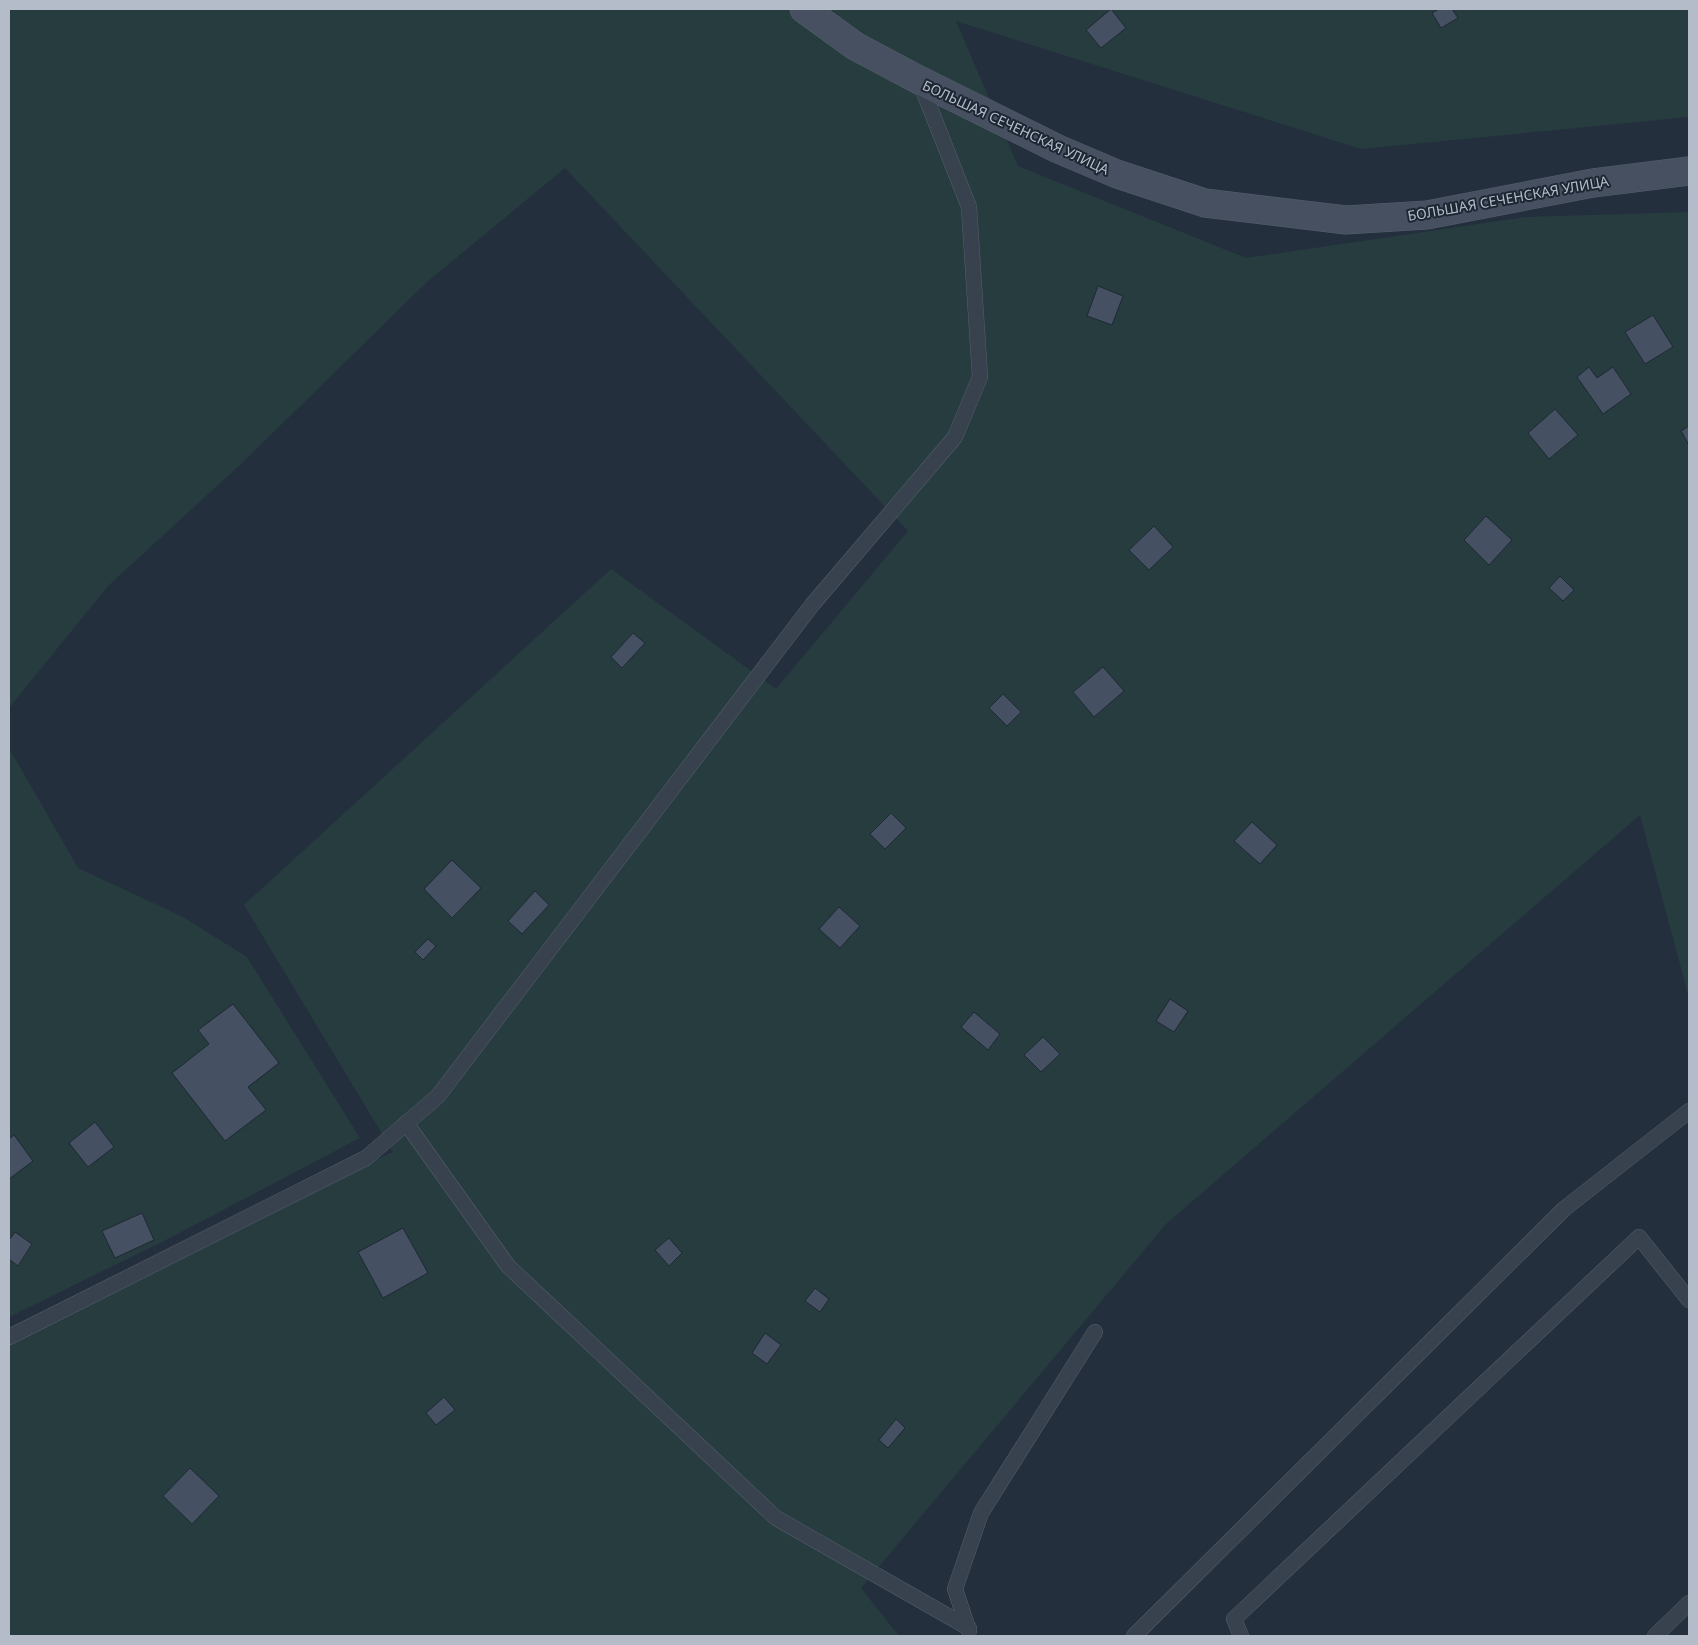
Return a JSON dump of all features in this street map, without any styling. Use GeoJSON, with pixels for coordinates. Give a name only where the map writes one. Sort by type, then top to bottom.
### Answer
{"type":"FeatureCollection","features":[{"type":"Feature","properties":{"kind":"street","name":"БОЛЬШАЯ СЕЧЕНСКАЯ УЛИЦА"},"geometry":{"type":"LineString","coordinates":[[804,9],[856,46],[919,80],[1058,149],[1117,174],[1204,203],[1282,214],[1346,220],[1427,215],[1593,183],[1689,171]]}},
{"type":"Feature","properties":{"kind":"lane"},"geometry":{"type":"LineString","coordinates":[[9,1337],[366,1158],[438,1096],[812,605],[955,437],[980,377],[970,208],[919,80]]}},
{"type":"Feature","properties":{"kind":"lane"},"geometry":{"type":"LineString","coordinates":[[1134,1636],[1564,1209],[1689,1111]]}},
{"type":"Feature","properties":{"kind":"lane"},"geometry":{"type":"LineString","coordinates":[[406,1123],[508,1266],[776,1518],[970,1632]]}},
{"type":"Feature","properties":{"kind":"lane"},"geometry":{"type":"LineString","coordinates":[[1241,1636],[1234,1619],[1639,1237],[1689,1300]]}},
{"type":"Feature","properties":{"kind":"lane"},"geometry":{"type":"LineString","coordinates":[[970,1632],[955,1589],[981,1513],[1095,1332]]}},
{"type":"Feature","properties":{"kind":"lane"},"geometry":{"type":"LineString","coordinates":[[1655,1636],[1689,1603]]}},
{"type":"Feature","properties":{"kind":"green space"},"geometry":{"type":"Polygon","coordinates":[[[9,9],[1689,9],[1689,117],[1361,149],[956,21],[1018,166],[1246,258],[1526,217],[1689,212],[1689,998],[1640,815],[1166,1224],[861,1588],[899,1636],[9,1636],[9,1328],[393,1152],[244,905],[611,569],[776,689],[908,531],[565,168],[427,282],[242,463],[108,586],[9,708],[9,9]]]}},
{"type":"Feature","properties":{"kind":"green space"},"geometry":{"type":"Polygon","coordinates":[[[9,748],[78,868],[183,917],[247,957],[360,1138],[164,1241],[9,1317],[9,748]]]}},
{"type":"Feature","properties":{"kind":"building"},"geometry":{"type":"Polygon","coordinates":[[[1111,9],[1126,28],[1101,48],[1086,30],[1111,9]]]}},
{"type":"Feature","properties":{"kind":"building"},"geometry":{"type":"Polygon","coordinates":[[[1439,9],[1452,9],[1458,18],[1441,28],[1432,13],[1439,9]]]}},
{"type":"Feature","properties":{"kind":"building"},"geometry":{"type":"Polygon","coordinates":[[[1098,286],[1123,296],[1112,325],[1087,316],[1098,286]]]}},
{"type":"Feature","properties":{"kind":"building"},"geometry":{"type":"Polygon","coordinates":[[[1653,315],[1673,347],[1645,364],[1625,332],[1653,315]]]}},
{"type":"Feature","properties":{"kind":"building"},"geometry":{"type":"Polygon","coordinates":[[[1589,367],[1597,378],[1613,367],[1631,394],[1603,414],[1577,377],[1589,367]]]}},
{"type":"Feature","properties":{"kind":"building"},"geometry":{"type":"Polygon","coordinates":[[[1555,409],[1578,435],[1549,459],[1528,433],[1555,409]]]}},
{"type":"Feature","properties":{"kind":"building"},"geometry":{"type":"Polygon","coordinates":[[[1689,426],[1689,445],[1681,431],[1689,426]]]}},
{"type":"Feature","properties":{"kind":"building"},"geometry":{"type":"Polygon","coordinates":[[[1486,516],[1512,540],[1489,565],[1464,540],[1486,516]]]}},
{"type":"Feature","properties":{"kind":"building"},"geometry":{"type":"Polygon","coordinates":[[[1154,526],[1173,547],[1149,570],[1129,550],[1154,526]]]}},
{"type":"Feature","properties":{"kind":"building"},"geometry":{"type":"Polygon","coordinates":[[[1560,576],[1574,590],[1563,601],[1549,588],[1560,576]]]}},
{"type":"Feature","properties":{"kind":"building"},"geometry":{"type":"Polygon","coordinates":[[[633,633],[645,643],[622,668],[611,657],[633,633]]]}},
{"type":"Feature","properties":{"kind":"building"},"geometry":{"type":"Polygon","coordinates":[[[1103,667],[1124,691],[1094,717],[1073,692],[1103,667]]]}},
{"type":"Feature","properties":{"kind":"building"},"geometry":{"type":"Polygon","coordinates":[[[1003,694],[1021,712],[1007,726],[989,708],[1003,694]]]}},
{"type":"Feature","properties":{"kind":"building"},"geometry":{"type":"Polygon","coordinates":[[[891,813],[906,828],[885,849],[870,834],[891,813]]]}},
{"type":"Feature","properties":{"kind":"building"},"geometry":{"type":"Polygon","coordinates":[[[1252,822],[1277,845],[1260,864],[1234,841],[1252,822]]]}},
{"type":"Feature","properties":{"kind":"building"},"geometry":{"type":"Polygon","coordinates":[[[452,860],[481,888],[452,918],[424,889],[452,860]]]}},
{"type":"Feature","properties":{"kind":"building"},"geometry":{"type":"Polygon","coordinates":[[[535,891],[549,905],[522,934],[508,921],[535,891]]]}},
{"type":"Feature","properties":{"kind":"building"},"geometry":{"type":"Polygon","coordinates":[[[839,907],[860,926],[840,948],[819,929],[839,907]]]}},
{"type":"Feature","properties":{"kind":"building"},"geometry":{"type":"Polygon","coordinates":[[[428,939],[436,946],[423,960],[415,952],[428,939]]]}},
{"type":"Feature","properties":{"kind":"building"},"geometry":{"type":"Polygon","coordinates":[[[1170,999],[1188,1011],[1174,1032],[1156,1021],[1170,999]]]}},
{"type":"Feature","properties":{"kind":"building"},"geometry":{"type":"Polygon","coordinates":[[[233,1004],[279,1063],[248,1087],[266,1110],[225,1141],[172,1073],[209,1044],[198,1030],[233,1004]]]}},
{"type":"Feature","properties":{"kind":"building"},"geometry":{"type":"Polygon","coordinates":[[[974,1012],[1000,1034],[988,1050],[961,1027],[974,1012]]]}},
{"type":"Feature","properties":{"kind":"building"},"geometry":{"type":"Polygon","coordinates":[[[1043,1037],[1060,1054],[1041,1072],[1024,1055],[1043,1037]]]}},
{"type":"Feature","properties":{"kind":"building"},"geometry":{"type":"Polygon","coordinates":[[[95,1122],[114,1147],[88,1167],[69,1143],[95,1122]]]}},
{"type":"Feature","properties":{"kind":"building"},"geometry":{"type":"Polygon","coordinates":[[[14,1135],[33,1161],[9,1179],[9,1139],[14,1135]]]}},
{"type":"Feature","properties":{"kind":"building"},"geometry":{"type":"Polygon","coordinates":[[[142,1213],[154,1240],[115,1258],[102,1231],[142,1213]]]}},
{"type":"Feature","properties":{"kind":"building"},"geometry":{"type":"Polygon","coordinates":[[[403,1228],[428,1273],[383,1298],[358,1252],[403,1228]]]}},
{"type":"Feature","properties":{"kind":"building"},"geometry":{"type":"Polygon","coordinates":[[[15,1232],[32,1244],[18,1266],[9,1259],[9,1240],[15,1232]]]}},
{"type":"Feature","properties":{"kind":"building"},"geometry":{"type":"Polygon","coordinates":[[[669,1238],[682,1253],[669,1266],[655,1250],[669,1238]]]}},
{"type":"Feature","properties":{"kind":"building"},"geometry":{"type":"Polygon","coordinates":[[[815,1288],[829,1299],[820,1312],[805,1301],[815,1288]]]}},
{"type":"Feature","properties":{"kind":"building"},"geometry":{"type":"Polygon","coordinates":[[[765,1333],[781,1345],[767,1364],[752,1353],[765,1333]]]}},
{"type":"Feature","properties":{"kind":"building"},"geometry":{"type":"Polygon","coordinates":[[[444,1397],[455,1410],[436,1425],[426,1413],[444,1397]]]}},
{"type":"Feature","properties":{"kind":"building"},"geometry":{"type":"Polygon","coordinates":[[[896,1419],[905,1428],[888,1448],[879,1440],[896,1419]]]}},
{"type":"Feature","properties":{"kind":"building"},"geometry":{"type":"Polygon","coordinates":[[[190,1468],[219,1496],[192,1524],[163,1496],[190,1468]]]}}]}
